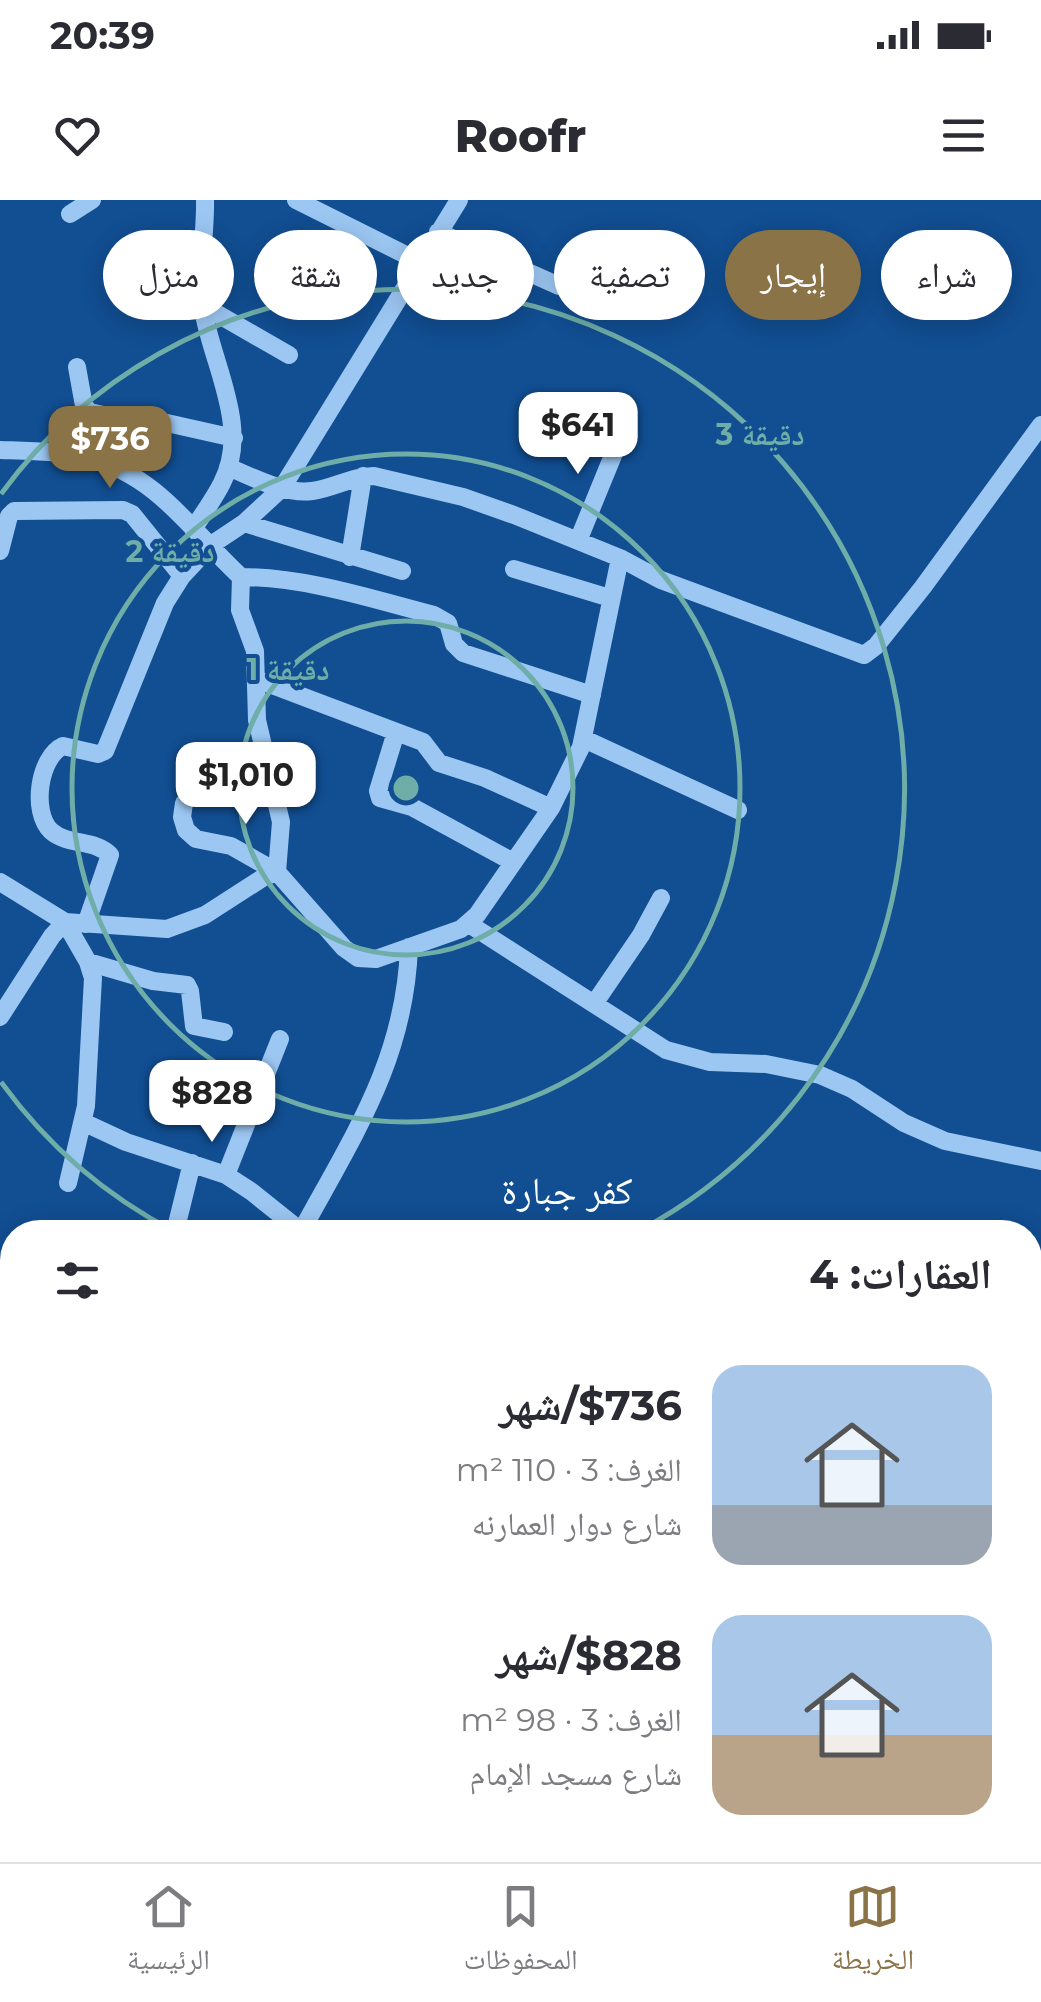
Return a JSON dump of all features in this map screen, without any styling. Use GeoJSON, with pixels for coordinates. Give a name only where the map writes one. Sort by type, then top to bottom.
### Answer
{"type":"FeatureCollection","features":[{"type":"Feature","properties":{"kind":"street"},"geometry":{"type":"LineString","coordinates":[[70,214],[92,200]]}},
{"type":"Feature","properties":{"kind":"street"},"geometry":{"type":"LineString","coordinates":[[204,230],[205,200]]}},
{"type":"Feature","properties":{"kind":"street"},"geometry":{"type":"LineString","coordinates":[[296,200],[397,250]]}},
{"type":"Feature","properties":{"kind":"street"},"geometry":{"type":"LineString","coordinates":[[439,230],[459,200]]}},
{"type":"Feature","properties":{"kind":"street"},"geometry":{"type":"LineString","coordinates":[[86,924],[110,855],[102,848],[54,834],[40,815],[38,794],[58,748],[101,754],[106,751],[165,603],[182,576],[211,544],[244,523],[282,488],[397,300]]}},
{"type":"Feature","properties":{"kind":"street"},"geometry":{"type":"LineString","coordinates":[[194,529],[224,481],[234,438],[205,320]]}},
{"type":"Feature","properties":{"kind":"street"},"geometry":{"type":"LineString","coordinates":[[228,320],[289,355]]}},
{"type":"Feature","properties":{"kind":"street"},"geometry":{"type":"LineString","coordinates":[[77,367],[84,406],[90,412],[167,422],[234,438]]}},
{"type":"Feature","properties":{"kind":"street"},"geometry":{"type":"LineString","coordinates":[[228,467],[282,488],[308,492],[363,476],[463,497],[620,558],[661,580],[864,655],[876,646],[923,586],[1041,425]]}},
{"type":"Feature","properties":{"kind":"street"},"geometry":{"type":"LineString","coordinates":[[578,542],[623,431]]}},
{"type":"Feature","properties":{"kind":"street"},"geometry":{"type":"LineString","coordinates":[[0,450],[86,457],[145,483],[241,577],[240,610],[254,645],[257,720],[281,822],[277,872]]}},
{"type":"Feature","properties":{"kind":"street"},"geometry":{"type":"LineString","coordinates":[[350,556],[363,476]]}},
{"type":"Feature","properties":{"kind":"street"},"geometry":{"type":"LineString","coordinates":[[0,551],[9,516],[14,511],[122,510],[132,514],[182,576]]}},
{"type":"Feature","properties":{"kind":"street"},"geometry":{"type":"LineString","coordinates":[[244,523],[402,571]]}},
{"type":"Feature","properties":{"kind":"street"},"geometry":{"type":"LineString","coordinates":[[184,803],[182,817],[186,830],[196,839],[231,846],[277,872],[350,954],[367,960],[469,924],[551,808],[584,739],[620,558]]}},
{"type":"Feature","properties":{"kind":"street"},"geometry":{"type":"LineString","coordinates":[[514,569],[610,598]]}},
{"type":"Feature","properties":{"kind":"street"},"geometry":{"type":"LineString","coordinates":[[241,577],[264,576],[434,615],[448,623],[454,644],[463,652],[592,695]]}},
{"type":"Feature","properties":{"kind":"street"},"geometry":{"type":"LineString","coordinates":[[256,679],[428,745],[432,757],[439,762],[551,808]]}},
{"type":"Feature","properties":{"kind":"street"},"geometry":{"type":"LineString","coordinates":[[396,732],[378,790],[380,798],[412,808],[514,862]]}},
{"type":"Feature","properties":{"kind":"street"},"geometry":{"type":"LineString","coordinates":[[584,739],[738,810]]}},
{"type":"Feature","properties":{"kind":"street"},"geometry":{"type":"LineString","coordinates":[[0,882],[65,922],[142,929],[180,926],[277,872]]}},
{"type":"Feature","properties":{"kind":"street"},"geometry":{"type":"LineString","coordinates":[[594,1004],[642,935],[662,898]]}},
{"type":"Feature","properties":{"kind":"street"},"geometry":{"type":"LineString","coordinates":[[65,922],[88,962],[93,991],[83,1122],[68,1183]]}},
{"type":"Feature","properties":{"kind":"street"},"geometry":{"type":"LineString","coordinates":[[0,1017],[65,922]]}},
{"type":"Feature","properties":{"kind":"street"},"geometry":{"type":"LineString","coordinates":[[469,924],[652,1043],[680,1055],[710,1062],[803,1070],[852,1089],[904,1123],[945,1141],[1041,1161]]}},
{"type":"Feature","properties":{"kind":"street"},"geometry":{"type":"LineString","coordinates":[[307,1220],[384,1075],[402,1013],[409,947]]}},
{"type":"Feature","properties":{"kind":"street"},"geometry":{"type":"LineString","coordinates":[[88,962],[153,981],[187,985],[194,1026],[224,1032]]}},
{"type":"Feature","properties":{"kind":"street"},"geometry":{"type":"LineString","coordinates":[[226,1175],[280,1039]]}},
{"type":"Feature","properties":{"kind":"street"},"geometry":{"type":"LineString","coordinates":[[83,1122],[126,1142],[226,1175],[286,1220]]}},
{"type":"Feature","properties":{"kind":"street"},"geometry":{"type":"LineString","coordinates":[[178,1220],[192,1164]]}},
{"type":"Feature","properties":{"kind":"district","name":"كفر جبارة"},"geometry":{"type":"Point","coordinates":[567,1191]}}]}
